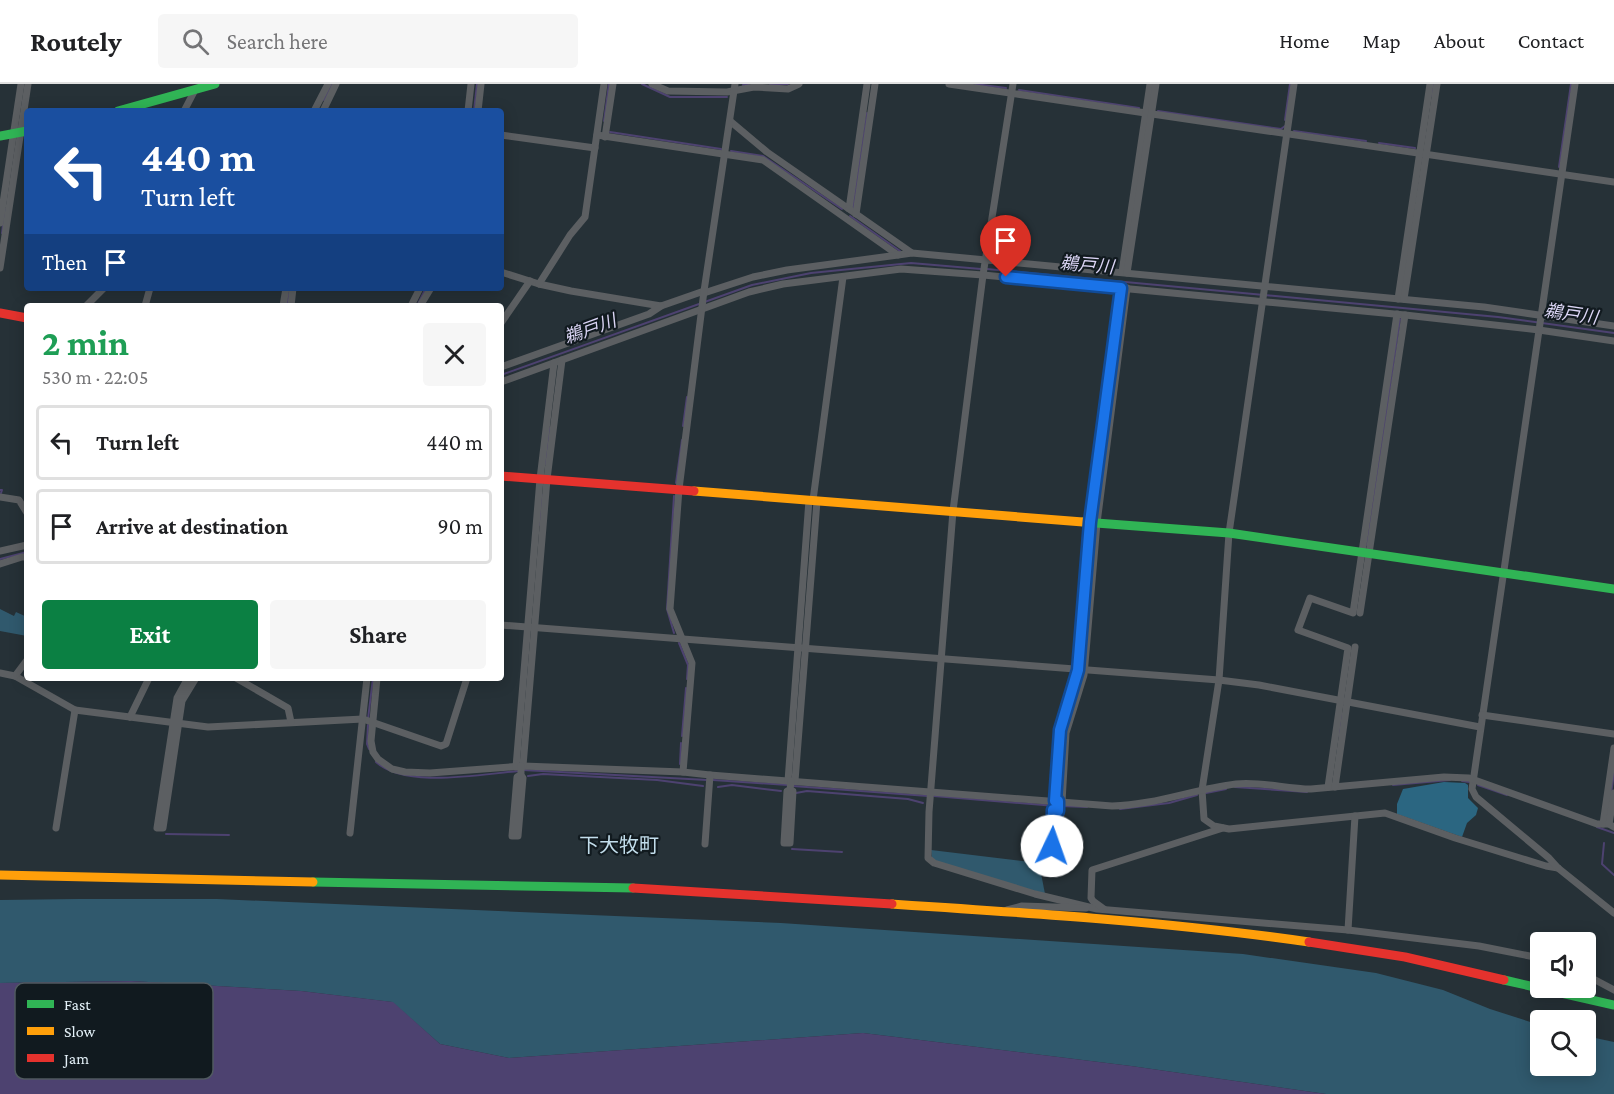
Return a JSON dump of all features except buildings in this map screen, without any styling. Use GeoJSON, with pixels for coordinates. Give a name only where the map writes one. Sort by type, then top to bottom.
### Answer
{"type":"FeatureCollection","features":[{"type":"Feature","properties":{"kind":"street"},"geometry":{"type":"LineString","coordinates":[[0,223],[20,132],[21,84]]}},
{"type":"Feature","properties":{"kind":"street"},"geometry":{"type":"LineString","coordinates":[[0,268],[28,84]]}},
{"type":"Feature","properties":{"kind":"street"},"geometry":{"type":"LineString","coordinates":[[144,108],[215,84]]}},
{"type":"Feature","properties":{"kind":"street"},"geometry":{"type":"LineString","coordinates":[[316,108],[328,84]]}},
{"type":"Feature","properties":{"kind":"street"},"geometry":{"type":"LineString","coordinates":[[324,108],[336,84]]}},
{"type":"Feature","properties":{"kind":"street"},"geometry":{"type":"LineString","coordinates":[[468,108],[471,84]]}},
{"type":"Feature","properties":{"kind":"street"},"geometry":{"type":"LineString","coordinates":[[478,108],[481,84]]}},
{"type":"Feature","properties":{"kind":"street"},"geometry":{"type":"LineString","coordinates":[[539,284],[570,235],[585,217],[595,148],[601,136],[604,84]]}},
{"type":"Feature","properties":{"kind":"street"},"geometry":{"type":"LineString","coordinates":[[602,125],[613,84]]}},
{"type":"Feature","properties":{"kind":"street"},"geometry":{"type":"LineString","coordinates":[[652,84],[668,92],[734,87],[788,90],[799,84]]}},
{"type":"Feature","properties":{"kind":"street"},"geometry":{"type":"LineString","coordinates":[[849,209],[867,84]]}},
{"type":"Feature","properties":{"kind":"street"},"geometry":{"type":"LineString","coordinates":[[856,214],[875,84]]}},
{"type":"Feature","properties":{"kind":"street"},"geometry":{"type":"LineString","coordinates":[[949,84],[1614,182]]}},
{"type":"Feature","properties":{"kind":"street"},"geometry":{"type":"LineString","coordinates":[[1013,84],[983,274],[953,512],[927,858],[934,863],[1035,894],[1101,909]]}},
{"type":"Feature","properties":{"kind":"street"},"geometry":{"type":"LineString","coordinates":[[1125,272],[1148,113],[1150,84]]}},
{"type":"Feature","properties":{"kind":"street"},"geometry":{"type":"LineString","coordinates":[[1148,113],[1156,84]]}},
{"type":"Feature","properties":{"kind":"street"},"geometry":{"type":"LineString","coordinates":[[1223,828],[1204,819],[1202,790],[1219,680],[1229,533],[1294,84]]}},
{"type":"Feature","properties":{"kind":"street"},"geometry":{"type":"LineString","coordinates":[[1423,154],[1430,84]]}},
{"type":"Feature","properties":{"kind":"street"},"geometry":{"type":"LineString","coordinates":[[1401,299],[1423,154],[1437,84]]}},
{"type":"Feature","properties":{"kind":"street"},"geometry":{"type":"LineString","coordinates":[[1575,84],[1472,789],[1476,797],[1614,913]]}},
{"type":"Feature","properties":{"kind":"street"},"geometry":{"type":"LineString","coordinates":[[683,772],[692,663],[670,609],[679,489],[734,87]]}},
{"type":"Feature","properties":{"kind":"street"},"geometry":{"type":"LineString","coordinates":[[186,108],[200,88]]}},
{"type":"Feature","properties":{"kind":"street"},"geometry":{"type":"LineString","coordinates":[[730,121],[767,152],[912,253]]}},
{"type":"Feature","properties":{"kind":"street"},"geometry":{"type":"LineString","coordinates":[[0,136],[20,132]]}},
{"type":"Feature","properties":{"kind":"street"},"geometry":{"type":"LineString","coordinates":[[504,135],[595,148]]}},
{"type":"Feature","properties":{"kind":"street"},"geometry":{"type":"LineString","coordinates":[[601,136],[763,160],[898,255]]}},
{"type":"Feature","properties":{"kind":"street"},"geometry":{"type":"LineString","coordinates":[[504,366],[649,314],[661,306],[753,277],[787,270],[912,253],[1401,299],[1614,326]]}},
{"type":"Feature","properties":{"kind":"street"},"geometry":{"type":"LineString","coordinates":[[504,381],[749,292],[783,284],[900,269],[983,274],[1401,314],[1539,329],[1614,341]]}},
{"type":"Feature","properties":{"kind":"street"},"geometry":{"type":"LineString","coordinates":[[504,273],[539,284],[661,306]]}},
{"type":"Feature","properties":{"kind":"street"},"geometry":{"type":"LineString","coordinates":[[790,790],[793,791],[790,843],[784,843],[787,791],[790,790],[803,648],[813,501],[843,277]]}},
{"type":"Feature","properties":{"kind":"street"},"geometry":{"type":"LineString","coordinates":[[504,319],[530,281]]}},
{"type":"Feature","properties":{"kind":"street"},"geometry":{"type":"LineString","coordinates":[[1058,811],[1066,733],[1081,670],[1094,523],[1124,288]]}},
{"type":"Feature","properties":{"kind":"street"},"geometry":{"type":"LineString","coordinates":[[89,303],[101,291]]}},
{"type":"Feature","properties":{"kind":"street"},"geometry":{"type":"LineString","coordinates":[[0,313],[24,317]]}},
{"type":"Feature","properties":{"kind":"street"},"geometry":{"type":"LineString","coordinates":[[1360,613],[1366,552],[1401,314]]}},
{"type":"Feature","properties":{"kind":"street"},"geometry":{"type":"LineString","coordinates":[[543,479],[562,360]]}},
{"type":"Feature","properties":{"kind":"street"},"geometry":{"type":"LineString","coordinates":[[521,775],[517,777],[512,836],[518,836],[523,778],[520,766],[554,363]]}},
{"type":"Feature","properties":{"kind":"street"},"geometry":{"type":"LineString","coordinates":[[504,476],[1229,533],[1614,589]]}},
{"type":"Feature","properties":{"kind":"street"},"geometry":{"type":"LineString","coordinates":[[0,497],[19,500],[24,506]]}},
{"type":"Feature","properties":{"kind":"street"},"geometry":{"type":"LineString","coordinates":[[0,551],[24,545]]}},
{"type":"Feature","properties":{"kind":"street"},"geometry":{"type":"LineString","coordinates":[[1331,787],[1348,648],[1298,630],[1310,598],[1353,613],[1366,552]]}},
{"type":"Feature","properties":{"kind":"street"},"geometry":{"type":"LineString","coordinates":[[0,564],[24,558]]}},
{"type":"Feature","properties":{"kind":"street"},"geometry":{"type":"LineString","coordinates":[[504,625],[1219,680],[1259,685],[1480,727]]}},
{"type":"Feature","properties":{"kind":"street"},"geometry":{"type":"LineString","coordinates":[[1343,701],[1355,648]]}},
{"type":"Feature","properties":{"kind":"street"},"geometry":{"type":"LineString","coordinates":[[15,676],[24,664]]}},
{"type":"Feature","properties":{"kind":"street"},"geometry":{"type":"LineString","coordinates":[[0,673],[15,676],[75,710],[208,727],[363,719],[441,746],[446,744],[466,681]]}},
{"type":"Feature","properties":{"kind":"street"},"geometry":{"type":"LineString","coordinates":[[130,717],[148,681]]}},
{"type":"Feature","properties":{"kind":"street"},"geometry":{"type":"LineString","coordinates":[[186,681],[177,698],[176,723],[163,828],[157,828],[176,723],[182,701],[194,681]]}},
{"type":"Feature","properties":{"kind":"street"},"geometry":{"type":"LineString","coordinates":[[241,681],[288,708],[291,722]]}},
{"type":"Feature","properties":{"kind":"street"},"geometry":{"type":"LineString","coordinates":[[351,833],[368,681]]}},
{"type":"Feature","properties":{"kind":"street"},"geometry":{"type":"LineString","coordinates":[[377,681],[372,722],[373,752],[378,759],[392,769],[430,773],[520,766],[683,772],[1112,806],[1134,805],[1247,783],[1293,789],[1444,777],[1473,779],[1597,824],[1609,825]]}},
{"type":"Feature","properties":{"kind":"street"},"geometry":{"type":"LineString","coordinates":[[56,828],[75,710]]}},
{"type":"Feature","properties":{"kind":"street"},"geometry":{"type":"LineString","coordinates":[[1482,715],[1614,734]]}},
{"type":"Feature","properties":{"kind":"street"},"geometry":{"type":"LineString","coordinates":[[1609,825],[1614,748]]}},
{"type":"Feature","properties":{"kind":"street"},"geometry":{"type":"LineString","coordinates":[[705,844],[710,775]]}},
{"type":"Feature","properties":{"kind":"street"},"geometry":{"type":"LineString","coordinates":[[1609,825],[1614,793]]}},
{"type":"Feature","properties":{"kind":"street"},"geometry":{"type":"LineString","coordinates":[[1101,909],[1091,898],[1092,870],[1223,828],[1385,813],[1455,838],[1558,868]]}},
{"type":"Feature","properties":{"kind":"street"},"geometry":{"type":"LineString","coordinates":[[1348,930],[1355,816]]}},
{"type":"Feature","properties":{"kind":"street"},"geometry":{"type":"LineString","coordinates":[[0,875],[656,890],[1001,911],[1253,934],[1393,955],[1614,1005]]}},
{"type":"Feature","properties":{"kind":"street"},"geometry":{"type":"LineString","coordinates":[[1001,911],[1022,906],[1101,909],[1348,930],[1479,946],[1530,956]]}},
{"type":"Feature","properties":{"kind":"street"},"geometry":{"type":"LineString","coordinates":[[1596,980],[1614,990]]}},
{"type":"Feature","properties":{"kind":"shaded area"},"geometry":{"type":"Polygon","coordinates":[[[0,609],[14,616],[16,612],[24,616],[24,635],[0,631],[0,609]]]}},
{"type":"Feature","properties":{"kind":"shaded area"},"geometry":{"type":"Polygon","coordinates":[[[1444,782],[1468,785],[1468,798],[1478,808],[1476,815],[1467,823],[1462,837],[1397,814],[1397,804],[1403,789],[1444,782]]]}},
{"type":"Feature","properties":{"kind":"shaded area"},"geometry":{"type":"Polygon","coordinates":[[[931,850],[1039,863],[1045,894],[938,863],[932,858],[931,850]]]}},
{"type":"Feature","properties":{"kind":"shaded area"},"geometry":{"type":"Polygon","coordinates":[[[217,899],[781,923],[1243,954],[1376,973],[1443,990],[1530,1022],[1530,1076],[1596,1076],[1596,1038],[1614,1042],[1614,1094],[1326,1094],[1131,1066],[863,1033],[509,1058],[440,1044],[392,1002],[301,991],[213,986],[213,983],[131,981],[0,983],[0,900],[217,899]]]}},
{"type":"Feature","properties":{"kind":"shaded area"},"geometry":{"type":"Polygon","coordinates":[[[131,981],[165,983],[15,983],[15,1079],[213,1079],[213,986],[301,991],[393,1002],[440,1044],[509,1058],[863,1033],[1131,1066],[1326,1094],[0,1094],[0,983],[131,981]]]}},
{"type":"Feature","properties":{"kind":"waterway"},"geometry":{"type":"LineString","coordinates":[[324,100],[332,84]]}},
{"type":"Feature","properties":{"kind":"waterway"},"geometry":{"type":"LineString","coordinates":[[474,108],[477,84]]}},
{"type":"Feature","properties":{"kind":"waterway"},"geometry":{"type":"LineString","coordinates":[[604,121],[609,84]]}},
{"type":"Feature","properties":{"kind":"waterway"},"geometry":{"type":"LineString","coordinates":[[642,84],[670,97],[727,97]]}},
{"type":"Feature","properties":{"kind":"waterway"},"geometry":{"type":"LineString","coordinates":[[743,85],[749,84]]}},
{"type":"Feature","properties":{"kind":"waterway"},"geometry":{"type":"LineString","coordinates":[[770,84],[788,84]]}},
{"type":"Feature","properties":{"kind":"waterway"},"geometry":{"type":"LineString","coordinates":[[975,84],[1006,88]]}},
{"type":"Feature","properties":{"kind":"waterway"},"geometry":{"type":"LineString","coordinates":[[1285,120],[1290,84]]}},
{"type":"Feature","properties":{"kind":"waterway"},"geometry":{"type":"LineString","coordinates":[[1432,96],[1434,84]]}},
{"type":"Feature","properties":{"kind":"waterway"},"geometry":{"type":"LineString","coordinates":[[1559,167],[1571,84]]}},
{"type":"Feature","properties":{"kind":"waterway"},"geometry":{"type":"LineString","coordinates":[[1019,90],[1139,108]]}},
{"type":"Feature","properties":{"kind":"waterway"},"geometry":{"type":"LineString","coordinates":[[1158,111],[1281,129],[1285,126]]}},
{"type":"Feature","properties":{"kind":"waterway"},"geometry":{"type":"LineString","coordinates":[[853,208],[867,113]]}},
{"type":"Feature","properties":{"kind":"waterway"},"geometry":{"type":"LineString","coordinates":[[1294,131],[1366,141]]}},
{"type":"Feature","properties":{"kind":"waterway"},"geometry":{"type":"LineString","coordinates":[[610,132],[721,149]]}},
{"type":"Feature","properties":{"kind":"waterway"},"geometry":{"type":"LineString","coordinates":[[1379,143],[1415,148]]}},
{"type":"Feature","properties":{"kind":"waterway"},"geometry":{"type":"LineString","coordinates":[[731,151],[763,156],[842,209]]}},
{"type":"Feature","properties":{"kind":"waterway"},"geometry":{"type":"LineString","coordinates":[[2,233],[5,209]]}},
{"type":"Feature","properties":{"kind":"waterway"},"geometry":{"type":"LineString","coordinates":[[850,216],[900,251]]}},
{"type":"Feature","properties":{"kind":"waterway","name":"鵜戸川"},"geometry":{"type":"LineString","coordinates":[[504,374],[752,285],[811,273],[911,263],[981,269]]}},
{"type":"Feature","properties":{"kind":"waterway","name":"鵜戸川"},"geometry":{"type":"LineString","coordinates":[[987,269],[1498,317],[1614,333]]}},
{"type":"Feature","properties":{"kind":"waterway"},"geometry":{"type":"LineString","coordinates":[[288,303],[290,291]]}},
{"type":"Feature","properties":{"kind":"waterway"},"geometry":{"type":"LineString","coordinates":[[418,303],[424,291]]}},
{"type":"Feature","properties":{"kind":"waterway"},"geometry":{"type":"LineString","coordinates":[[1367,545],[1400,319]]}},
{"type":"Feature","properties":{"kind":"waterway"},"geometry":{"type":"LineString","coordinates":[[683,426],[687,397]]}},
{"type":"Feature","properties":{"kind":"waterway"},"geometry":{"type":"LineString","coordinates":[[545,464],[550,428]]}},
{"type":"Feature","properties":{"kind":"waterway"},"geometry":{"type":"LineString","coordinates":[[676,483],[682,440]]}},
{"type":"Feature","properties":{"kind":"waterway"},"geometry":{"type":"LineString","coordinates":[[0,490],[2,490],[1,493]]}},
{"type":"Feature","properties":{"kind":"waterway"},"geometry":{"type":"LineString","coordinates":[[540,525],[542,495]]}},
{"type":"Feature","properties":{"kind":"waterway"},"geometry":{"type":"LineString","coordinates":[[674,496],[667,609],[674,633]]}},
{"type":"Feature","properties":{"kind":"waterway","name":"鵜戸川"},"geometry":{"type":"LineString","coordinates":[[0,559],[24,553]]}},
{"type":"Feature","properties":{"kind":"waterway"},"geometry":{"type":"LineString","coordinates":[[679,643],[688,665],[687,679]]}},
{"type":"Feature","properties":{"kind":"waterway"},"geometry":{"type":"LineString","coordinates":[[368,719],[373,681]]}},
{"type":"Feature","properties":{"kind":"waterway"},"geometry":{"type":"LineString","coordinates":[[682,736],[686,688]]}},
{"type":"Feature","properties":{"kind":"waterway"},"geometry":{"type":"LineString","coordinates":[[1339,736],[1342,715]]}},
{"type":"Feature","properties":{"kind":"waterway"},"geometry":{"type":"LineString","coordinates":[[368,725],[369,749]]}},
{"type":"Feature","properties":{"kind":"waterway"},"geometry":{"type":"LineString","coordinates":[[680,764],[681,743]]}},
{"type":"Feature","properties":{"kind":"waterway"},"geometry":{"type":"LineString","coordinates":[[376,762],[389,770],[424,778],[465,777],[519,771]]}},
{"type":"Feature","properties":{"kind":"waterway"},"geometry":{"type":"LineString","coordinates":[[523,770],[707,780]]}},
{"type":"Feature","properties":{"kind":"waterway"},"geometry":{"type":"LineString","coordinates":[[1611,794],[1614,773]]}},
{"type":"Feature","properties":{"kind":"waterway"},"geometry":{"type":"LineString","coordinates":[[528,776],[543,774],[657,780],[703,786]]}},
{"type":"Feature","properties":{"kind":"waterway"},"geometry":{"type":"LineString","coordinates":[[713,780],[788,785]]}},
{"type":"Feature","properties":{"kind":"waterway"},"geometry":{"type":"LineString","coordinates":[[1393,785],[1450,780]]}},
{"type":"Feature","properties":{"kind":"waterway"},"geometry":{"type":"LineString","coordinates":[[1462,781],[1469,782]]}},
{"type":"Feature","properties":{"kind":"waterway"},"geometry":{"type":"LineString","coordinates":[[1059,798],[1060,782]]}},
{"type":"Feature","properties":{"kind":"waterway"},"geometry":{"type":"LineString","coordinates":[[718,787],[732,785],[781,791]]}},
{"type":"Feature","properties":{"kind":"waterway"},"geometry":{"type":"LineString","coordinates":[[1478,785],[1507,795]]}},
{"type":"Feature","properties":{"kind":"waterway"},"geometry":{"type":"LineString","coordinates":[[793,786],[928,796]]}},
{"type":"Feature","properties":{"kind":"waterway"},"geometry":{"type":"LineString","coordinates":[[1235,787],[1307,792]]}},
{"type":"Feature","properties":{"kind":"waterway"},"geometry":{"type":"LineString","coordinates":[[1206,793],[1226,789]]}},
{"type":"Feature","properties":{"kind":"waterway"},"geometry":{"type":"LineString","coordinates":[[796,793],[807,791],[908,799],[923,803]]}},
{"type":"Feature","properties":{"kind":"waterway"},"geometry":{"type":"LineString","coordinates":[[1120,809],[1169,803],[1197,795]]}},
{"type":"Feature","properties":{"kind":"waterway"},"geometry":{"type":"LineString","coordinates":[[934,796],[1056,806]]}},
{"type":"Feature","properties":{"kind":"waterway"},"geometry":{"type":"LineString","coordinates":[[1060,806],[1087,807]]}},
{"type":"Feature","properties":{"kind":"waterway"},"geometry":{"type":"LineString","coordinates":[[1056,832],[1057,817]]}},
{"type":"Feature","properties":{"kind":"waterway"},"geometry":{"type":"LineString","coordinates":[[1597,827],[1614,833]]}},
{"type":"Feature","properties":{"kind":"waterway"},"geometry":{"type":"LineString","coordinates":[[166,834],[229,835]]}},
{"type":"Feature","properties":{"kind":"waterway"},"geometry":{"type":"LineString","coordinates":[[1604,843],[1602,864],[1614,875]]}},
{"type":"Feature","properties":{"kind":"waterway"},"geometry":{"type":"LineString","coordinates":[[792,849],[842,852]]}},
{"type":"Feature","properties":{"kind":"traffic: fast"},"geometry":{"type":"LineString","coordinates":[[129,108],[215,84]]}},
{"type":"Feature","properties":{"kind":"traffic: fast"},"geometry":{"type":"LineString","coordinates":[[0,136],[24,132]]}},
{"type":"Feature","properties":{"kind":"traffic: fast"},"geometry":{"type":"LineString","coordinates":[[1083,522],[1229,533],[1614,589]]}},
{"type":"Feature","properties":{"kind":"traffic: fast"},"geometry":{"type":"LineString","coordinates":[[313,882],[633,888]]}},
{"type":"Feature","properties":{"kind":"traffic: fast"},"geometry":{"type":"LineString","coordinates":[[1504,980],[1614,1005]]}},
{"type":"Feature","properties":{"kind":"traffic: slow"},"geometry":{"type":"LineString","coordinates":[[694,491],[1083,522]]}},
{"type":"Feature","properties":{"kind":"traffic: slow"},"geometry":{"type":"LineString","coordinates":[[0,875],[313,882]]}},
{"type":"Feature","properties":{"kind":"traffic: slow"},"geometry":{"type":"LineString","coordinates":[[892,904],[1153,924],[1309,942]]}},
{"type":"Feature","properties":{"kind":"traffic: jam"},"geometry":{"type":"LineString","coordinates":[[0,313],[24,317]]}},
{"type":"Feature","properties":{"kind":"traffic: jam"},"geometry":{"type":"LineString","coordinates":[[504,476],[694,491]]}},
{"type":"Feature","properties":{"kind":"traffic: jam"},"geometry":{"type":"LineString","coordinates":[[633,888],[892,904]]}},
{"type":"Feature","properties":{"kind":"traffic: jam"},"geometry":{"type":"LineString","coordinates":[[1309,942],[1405,957],[1504,980]]}},
{"type":"Feature","properties":{"kind":"district","name":"下大牧町"},"geometry":{"type":"Point","coordinates":[619,845]}},
{"type":"Feature","properties":{"kind":"route"},"geometry":{"type":"LineString","coordinates":[[1006,277],[1121,288],[1090,522],[1077,674],[1060,730],[1055,801],[1058,801],[1058,811],[1053,810],[1052,846]]}}]}
